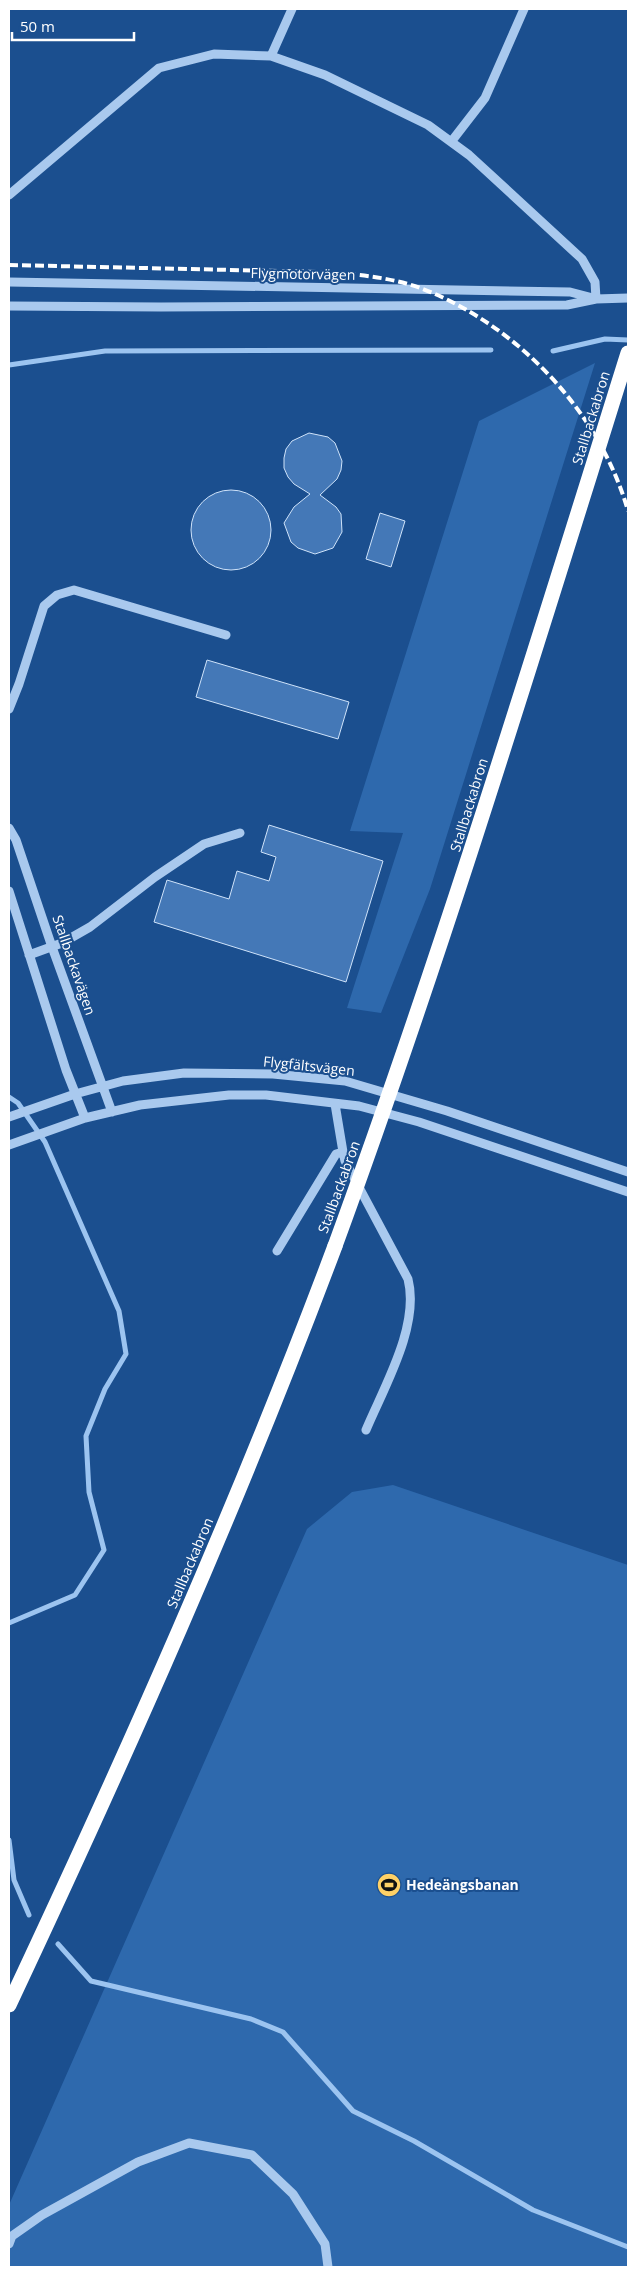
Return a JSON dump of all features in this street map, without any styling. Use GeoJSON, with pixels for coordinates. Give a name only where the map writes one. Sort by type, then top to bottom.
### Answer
{"type":"FeatureCollection","features":[{"type":"Feature","properties":{"kind":"highway","name":"Stallbackabron"},"geometry":{"type":"LineString","coordinates":[[9,2005],[173,1646],[236,1495],[334,1246],[397,1077],[459,891],[628,353]]}},
{"type":"Feature","properties":{"kind":"street"},"geometry":{"type":"LineString","coordinates":[[271,56],[292,9]]}},
{"type":"Feature","properties":{"kind":"street"},"geometry":{"type":"LineString","coordinates":[[451,142],[484,98],[524,9]]}},
{"type":"Feature","properties":{"kind":"street"},"geometry":{"type":"LineString","coordinates":[[9,195],[159,68],[214,54],[271,56],[325,75],[428,125],[469,155],[582,259],[595,282],[596,299]]}},
{"type":"Feature","properties":{"kind":"street","name":"Flygmotorvägen"},"geometry":{"type":"LineString","coordinates":[[9,282],[570,292],[596,299]]}},
{"type":"Feature","properties":{"kind":"street","name":"Flygmotorvägen"},"geometry":{"type":"LineString","coordinates":[[9,306],[566,305],[596,299],[628,298]]}},
{"type":"Feature","properties":{"kind":"street"},"geometry":{"type":"LineString","coordinates":[[9,709],[44,606],[57,595],[74,590],[226,635]]}},
{"type":"Feature","properties":{"kind":"street","name":"Stallbackavägen"},"geometry":{"type":"LineString","coordinates":[[9,828],[16,840],[52,947],[112,1112]]}},
{"type":"Feature","properties":{"kind":"street"},"geometry":{"type":"LineString","coordinates":[[29,955],[52,947],[90,927],[155,877],[204,844],[240,833]]}},
{"type":"Feature","properties":{"kind":"street"},"geometry":{"type":"LineString","coordinates":[[9,891],[75,1094],[85,1118]]}},
{"type":"Feature","properties":{"kind":"street","name":"Flygfältsvägen"},"geometry":{"type":"LineString","coordinates":[[9,1118],[75,1094],[145,1077],[223,1072],[345,1081],[448,1111],[628,1172]]}},
{"type":"Feature","properties":{"kind":"street"},"geometry":{"type":"LineString","coordinates":[[9,1145],[67,1123],[140,1105],[229,1095],[266,1095],[359,1106],[419,1122],[628,1192]]}},
{"type":"Feature","properties":{"kind":"street"},"geometry":{"type":"LineString","coordinates":[[335,1104],[345,1161],[408,1279],[412,1293],[412,1309],[402,1344],[366,1430]]}},
{"type":"Feature","properties":{"kind":"street"},"geometry":{"type":"LineString","coordinates":[[277,1251],[336,1154],[343,1152]]}},
{"type":"Feature","properties":{"kind":"street"},"geometry":{"type":"LineString","coordinates":[[9,2244],[12,2236],[42,2215],[138,2162],[189,2143],[252,2155],[293,2194],[325,2244],[328,2267]]}},
{"type":"Feature","properties":{"kind":"shaded area"},"geometry":{"type":"Polygon","coordinates":[[[595,363],[430,889],[381,1013],[347,1008],[403,833],[350,831],[479,421],[595,363]]]}},
{"type":"Feature","properties":{"kind":"shaded area","name":"Hedeängsbanan"},"geometry":{"type":"Polygon","coordinates":[[[393,1485],[628,1565],[628,2267],[9,2267],[9,2205],[307,1529],[352,1492],[393,1485]]]}},
{"type":"Feature","properties":{"kind":"building"},"geometry":{"type":"Polygon","coordinates":[[[309,433],[328,437],[335,443],[342,461],[337,479],[320,495],[336,507],[341,514],[342,532],[333,548],[315,554],[298,548],[291,542],[284,523],[294,507],[310,494],[294,484],[288,477],[284,468],[286,449],[292,441],[309,433]]]}},
{"type":"Feature","properties":{"kind":"building"},"geometry":{"type":"Polygon","coordinates":[[[231,490],[246,493],[259,502],[268,515],[271,530],[268,545],[259,558],[246,567],[231,570],[216,567],[203,558],[194,545],[191,530],[194,515],[203,502],[216,493],[231,490]]]}},
{"type":"Feature","properties":{"kind":"building"},"geometry":{"type":"Polygon","coordinates":[[[380,513],[405,521],[391,567],[366,559],[380,513]]]}},
{"type":"Feature","properties":{"kind":"building"},"geometry":{"type":"Polygon","coordinates":[[[207,660],[349,702],[338,739],[196,697],[207,660]]]}},
{"type":"Feature","properties":{"kind":"building"},"geometry":{"type":"Polygon","coordinates":[[[269,825],[383,861],[346,982],[154,922],[167,880],[229,899],[237,871],[269,881],[276,857],[261,852],[269,825]]]}},
{"type":"Feature","properties":{"kind":"waterway"},"geometry":{"type":"LineString","coordinates":[[553,351],[605,339],[628,340]]}},
{"type":"Feature","properties":{"kind":"waterway"},"geometry":{"type":"LineString","coordinates":[[9,365],[105,351],[491,350]]}},
{"type":"Feature","properties":{"kind":"waterway"},"geometry":{"type":"LineString","coordinates":[[9,1097],[18,1103],[45,1142],[119,1311],[126,1354],[105,1389],[86,1436],[89,1492],[104,1550],[75,1595],[9,1623]]}},
{"type":"Feature","properties":{"kind":"waterway"},"geometry":{"type":"LineString","coordinates":[[9,1840],[14,1880],[29,1915]]}},
{"type":"Feature","properties":{"kind":"waterway"},"geometry":{"type":"LineString","coordinates":[[58,1944],[91,1981],[251,2019],[283,2032],[353,2111],[414,2141],[533,2210],[628,2247]]}},
{"type":"Feature","properties":{"kind":"railway"},"geometry":{"type":"LineString","coordinates":[[9,265],[322,272],[386,279],[423,289],[458,305],[491,325],[522,349],[551,377],[576,407],[598,440],[615,475],[628,511]]}},
{"type":"Feature","properties":{"kind":"place","name":"Hedeängsbanan"},"geometry":{"type":"Point","coordinates":[389,1885]}}]}
